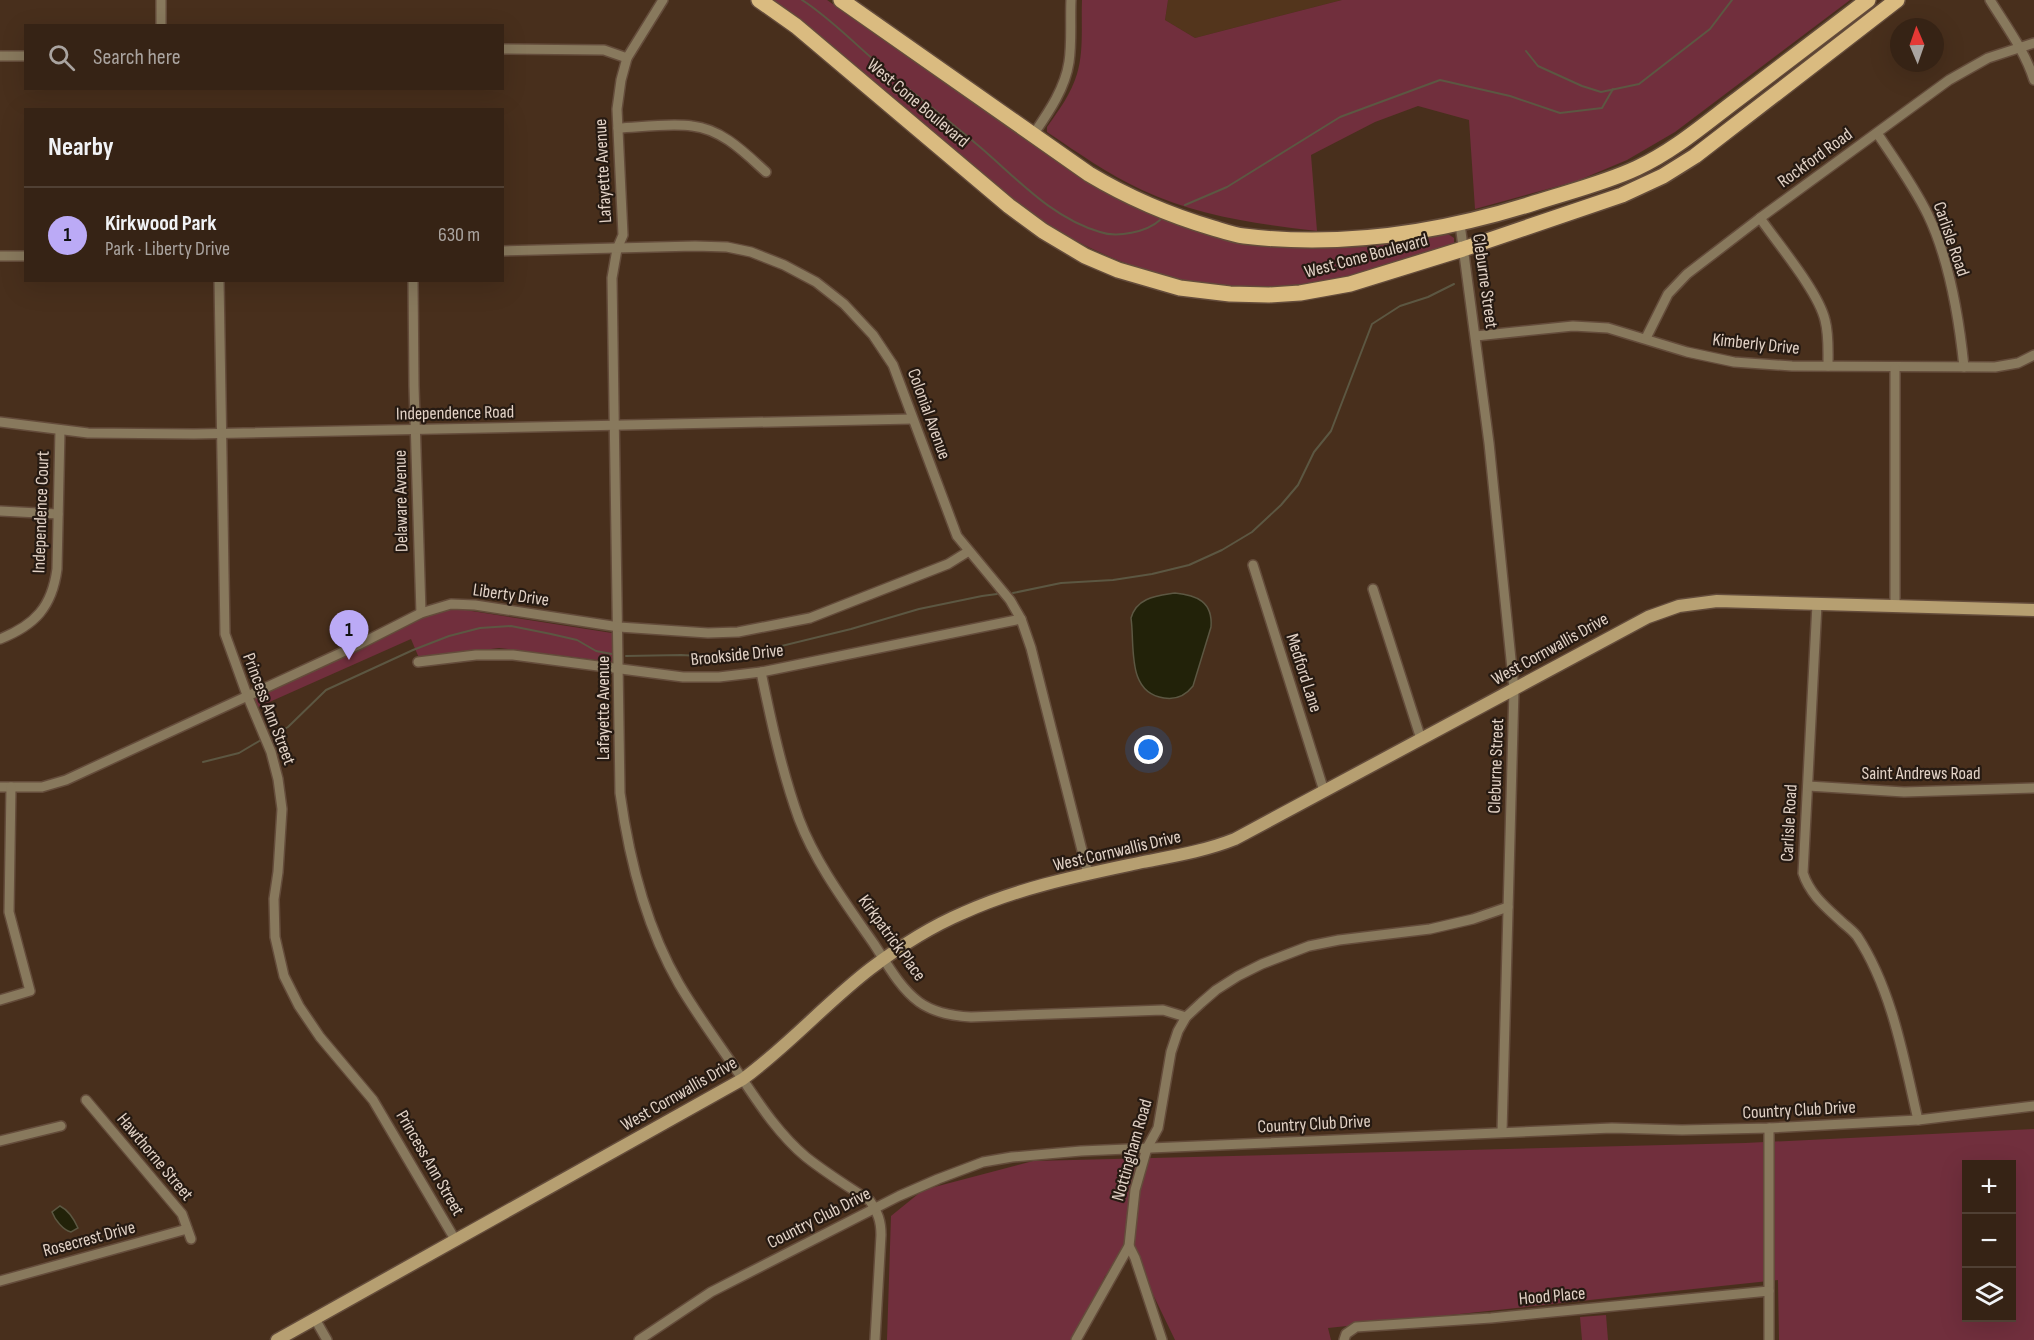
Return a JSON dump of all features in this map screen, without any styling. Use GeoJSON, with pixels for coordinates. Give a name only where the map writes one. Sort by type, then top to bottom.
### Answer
{"type":"FeatureCollection","features":[{"type":"Feature","properties":{"kind":"main road","name":"West Cone Boulevard"},"geometry":{"type":"LineString","coordinates":[[759,0],[823,48],[1009,206],[1042,231],[1077,251],[1118,270],[1180,288],[1240,294],[1300,293],[1350,284],[1463,249],[1622,195],[1663,176],[1695,156],[1897,0]]}},
{"type":"Feature","properties":{"kind":"main road","name":"West Cone Boulevard"},"geometry":{"type":"LineString","coordinates":[[841,0],[1089,174],[1120,193],[1152,208],[1242,236],[1319,240],[1360,240],[1396,236],[1460,224],[1574,191],[1636,168],[1664,154],[1868,0]]}},
{"type":"Feature","properties":{"kind":"street"},"geometry":{"type":"LineString","coordinates":[[161,0],[161,24]]}},
{"type":"Feature","properties":{"kind":"street","name":"Lafayette Avenue"},"geometry":{"type":"LineString","coordinates":[[663,0],[627,58],[617,109],[623,235],[617,249],[612,278],[620,793],[632,864],[644,905],[679,983],[743,1079],[780,1130],[806,1157],[870,1201],[876,1208]]}},
{"type":"Feature","properties":{"kind":"street"},"geometry":{"type":"LineString","coordinates":[[1033,135],[1055,101],[1069,62],[1071,0]]}},
{"type":"Feature","properties":{"kind":"street"},"geometry":{"type":"LineString","coordinates":[[1990,0],[2030,66],[2034,80]]}},
{"type":"Feature","properties":{"kind":"street","name":"Rockford Road"},"geometry":{"type":"LineString","coordinates":[[1646,338],[1668,294],[1687,274],[1760,218],[1949,80],[1988,58],[2034,43]]}},
{"type":"Feature","properties":{"kind":"street"},"geometry":{"type":"LineString","coordinates":[[504,49],[604,50],[627,58]]}},
{"type":"Feature","properties":{"kind":"street"},"geometry":{"type":"LineString","coordinates":[[0,56],[24,56]]}},
{"type":"Feature","properties":{"kind":"street"},"geometry":{"type":"LineString","coordinates":[[618,128],[693,126],[717,133],[766,172]]}},
{"type":"Feature","properties":{"kind":"street","name":"Carlisle Road"},"geometry":{"type":"LineString","coordinates":[[1877,133],[1929,216],[1945,264],[1964,367]]}},
{"type":"Feature","properties":{"kind":"street"},"geometry":{"type":"LineString","coordinates":[[1760,218],[1816,298],[1825,319],[1829,345],[1828,366]]}},
{"type":"Feature","properties":{"kind":"street","name":"Cleburne Street"},"geometry":{"type":"LineString","coordinates":[[1460,224],[1476,336],[1514,689],[1502,1132]]}},
{"type":"Feature","properties":{"kind":"street","name":"Colonial Avenue"},"geometry":{"type":"LineString","coordinates":[[504,250],[727,247],[751,252],[784,266],[816,282],[844,304],[873,335],[893,365],[957,536],[1010,600],[1021,619],[1031,648],[1088,874]]}},
{"type":"Feature","properties":{"kind":"street"},"geometry":{"type":"LineString","coordinates":[[0,256],[24,256]]}},
{"type":"Feature","properties":{"kind":"street","name":"Princess Ann Street"},"geometry":{"type":"LineString","coordinates":[[219,282],[225,634],[273,758],[280,789],[282,808],[274,899],[275,937],[284,976],[299,1006],[320,1037],[373,1100],[456,1241]]}},
{"type":"Feature","properties":{"kind":"street","name":"Delaware Avenue"},"geometry":{"type":"LineString","coordinates":[[413,282],[421,613]]}},
{"type":"Feature","properties":{"kind":"street","name":"Kimberly Drive"},"geometry":{"type":"LineString","coordinates":[[1476,336],[1573,326],[1608,328],[1734,362],[1792,366],[1995,367],[2018,363],[2034,355]]}},
{"type":"Feature","properties":{"kind":"street"},"geometry":{"type":"LineString","coordinates":[[1895,368],[1895,606]]}},
{"type":"Feature","properties":{"kind":"street","name":"Independence Road"},"geometry":{"type":"LineString","coordinates":[[0,422],[60,430],[119,434],[221,434],[912,419]]}},
{"type":"Feature","properties":{"kind":"street","name":"Independence Court"},"geometry":{"type":"LineString","coordinates":[[0,639],[16,633],[38,617],[54,591],[57,569],[60,430]]}},
{"type":"Feature","properties":{"kind":"street"},"geometry":{"type":"LineString","coordinates":[[0,511],[58,514]]}},
{"type":"Feature","properties":{"kind":"street","name":"Liberty Drive"},"geometry":{"type":"LineString","coordinates":[[0,787],[42,787],[66,780],[358,645],[421,613],[452,604],[475,605],[619,627],[708,633],[738,632],[810,618],[948,564],[969,550]]}},
{"type":"Feature","properties":{"kind":"street","name":"Medford Lane"},"geometry":{"type":"LineString","coordinates":[[1253,565],[1324,791]]}},
{"type":"Feature","properties":{"kind":"street"},"geometry":{"type":"LineString","coordinates":[[1373,589],[1421,739]]}},
{"type":"Feature","properties":{"kind":"street","name":"West Cornwallis Drive"},"geometry":{"type":"LineString","coordinates":[[277,1340],[743,1079],[776,1054],[869,970],[926,932],[980,906],[1012,894],[1221,844],[1249,832],[1636,622],[1679,606],[1717,601],[2034,610]]}},
{"type":"Feature","properties":{"kind":"street","name":"Carlisle Road"},"geometry":{"type":"LineString","coordinates":[[1817,604],[1803,873],[1808,887],[1856,934],[1872,963],[1902,1052],[1918,1120]]}},
{"type":"Feature","properties":{"kind":"street","name":"Brookside Drive"},"geometry":{"type":"LineString","coordinates":[[418,662],[476,655],[513,655],[683,677],[719,677],[761,672],[1021,619]]}},
{"type":"Feature","properties":{"kind":"street","name":"Kirkpatrick Place"},"geometry":{"type":"LineString","coordinates":[[761,672],[774,731],[799,818],[811,845],[837,890],[883,959],[919,1002],[951,1016],[1163,1010],[1186,1017]]}},
{"type":"Feature","properties":{"kind":"street","name":"Saint Andrews Road"},"geometry":{"type":"LineString","coordinates":[[1808,786],[1904,792],[2034,788]]}},
{"type":"Feature","properties":{"kind":"street"},"geometry":{"type":"LineString","coordinates":[[0,1000],[30,991],[9,912],[11,787]]}},
{"type":"Feature","properties":{"kind":"street","name":"Nottingham Road"},"geometry":{"type":"LineString","coordinates":[[1076,1340],[1129,1246],[1135,1190],[1147,1148],[1158,1128],[1171,1052],[1178,1031],[1186,1017],[1216,990],[1238,976],[1309,946],[1430,929],[1473,919],[1508,907]]}},
{"type":"Feature","properties":{"kind":"street","name":"Hawthorne Street"},"geometry":{"type":"LineString","coordinates":[[86,1100],[182,1214],[191,1239]]}},
{"type":"Feature","properties":{"kind":"street","name":"Country Club Drive"},"geometry":{"type":"LineString","coordinates":[[639,1340],[711,1292],[876,1208],[938,1179],[983,1162],[1050,1153],[1502,1132],[1612,1128],[1682,1130],[1769,1128],[1918,1120],[2034,1106]]}},
{"type":"Feature","properties":{"kind":"street"},"geometry":{"type":"LineString","coordinates":[[0,1141],[61,1126]]}},
{"type":"Feature","properties":{"kind":"street"},"geometry":{"type":"LineString","coordinates":[[1769,1128],[1769,1340]]}},
{"type":"Feature","properties":{"kind":"street"},"geometry":{"type":"LineString","coordinates":[[875,1340],[881,1235],[881,1220],[876,1208]]}},
{"type":"Feature","properties":{"kind":"street","name":"Rosecrest Drive"},"geometry":{"type":"LineString","coordinates":[[0,1281],[187,1229]]}},
{"type":"Feature","properties":{"kind":"street"},"geometry":{"type":"LineString","coordinates":[[1129,1246],[1136,1258],[1162,1340]]}},
{"type":"Feature","properties":{"kind":"street","name":"Hood Place"},"geometry":{"type":"LineString","coordinates":[[1344,1340],[1346,1334],[1356,1327],[1491,1318],[1769,1291]]}},
{"type":"Feature","properties":{"kind":"street"},"geometry":{"type":"LineString","coordinates":[[315,1320],[327,1340]]}},
{"type":"Feature","properties":{"kind":"shaded area"},"geometry":{"type":"Polygon","coordinates":[[[772,0],[827,0],[1075,173],[1270,244],[1318,248],[1366,247],[1448,234],[1454,238],[1454,244],[1358,274],[1312,283],[1268,287],[1182,280],[1141,269],[1101,253],[1061,232],[1022,207],[842,54],[772,0]]]}},
{"type":"Feature","properties":{"kind":"shaded area"},"geometry":{"type":"Polygon","coordinates":[[[1082,0],[1168,0],[1165,20],[1195,38],[1342,0],[1850,0],[1675,132],[1627,160],[1577,181],[1475,209],[1469,120],[1418,106],[1375,122],[1311,155],[1317,231],[1228,218],[1163,199],[1117,177],[1047,132],[1047,127],[1068,95],[1077,74],[1081,47],[1082,0]]]}},
{"type":"Feature","properties":{"kind":"shaded area"},"geometry":{"type":"Polygon","coordinates":[[[1168,0],[1342,0],[1195,38],[1165,20],[1168,0]]]}},
{"type":"Feature","properties":{"kind":"shaded area"},"geometry":{"type":"Polygon","coordinates":[[[1175,593],[1202,601],[1209,611],[1211,627],[1193,686],[1180,696],[1164,698],[1152,694],[1143,687],[1138,678],[1133,654],[1131,618],[1138,606],[1148,599],[1175,593]]]}},
{"type":"Feature","properties":{"kind":"shaded area"},"geometry":{"type":"Polygon","coordinates":[[[459,609],[612,633],[613,662],[499,648],[419,658],[411,639],[256,708],[251,698],[427,614],[440,610],[459,609]]]}},
{"type":"Feature","properties":{"kind":"shaded area"},"geometry":{"type":"Polygon","coordinates":[[[2034,1129],[2034,1340],[1779,1340],[1778,1280],[1328,1328],[1331,1340],[1175,1340],[1133,1253],[1105,1276],[1073,1340],[887,1340],[891,1216],[923,1190],[1033,1161],[1745,1143],[2034,1129]]]}},
{"type":"Feature","properties":{"kind":"shaded area"},"geometry":{"type":"Polygon","coordinates":[[[60,1206],[66,1210],[78,1228],[71,1232],[57,1221],[52,1212],[60,1206]]]}},
{"type":"Feature","properties":{"kind":"shaded area"},"geometry":{"type":"Polygon","coordinates":[[[1606,1315],[1608,1340],[1582,1340],[1580,1317],[1606,1315]]]}},
{"type":"Feature","properties":{"kind":"waterway"},"geometry":{"type":"LineString","coordinates":[[802,0],[833,23],[872,59],[1040,199],[1068,219],[1107,234],[1140,231],[1160,220]]}},
{"type":"Feature","properties":{"kind":"waterway"},"geometry":{"type":"LineString","coordinates":[[1526,51],[1538,66],[1601,92],[1639,84],[1710,29],[1732,0]]}},
{"type":"Feature","properties":{"kind":"waterway"},"geometry":{"type":"LineString","coordinates":[[1185,205],[1227,187],[1340,117],[1440,80],[1510,96],[1560,113],[1602,108],[1613,89]]}},
{"type":"Feature","properties":{"kind":"waterway"},"geometry":{"type":"LineString","coordinates":[[1013,593],[1061,583],[1113,580],[1152,574],[1189,565],[1222,550],[1252,532],[1281,505],[1298,485],[1314,452],[1331,431],[1372,324],[1400,306],[1428,297],[1454,284]]}},
{"type":"Feature","properties":{"kind":"waterway"},"geometry":{"type":"LineString","coordinates":[[626,656],[745,655],[851,629],[919,609],[997,594]]}},
{"type":"Feature","properties":{"kind":"waterway"},"geometry":{"type":"LineString","coordinates":[[270,737],[288,727],[326,690],[413,650],[449,636],[480,628],[511,626],[577,640],[596,651],[612,654]]}},
{"type":"Feature","properties":{"kind":"waterway"},"geometry":{"type":"LineString","coordinates":[[203,762],[239,753],[261,740]]}},
{"type":"Feature","properties":{"kind":"place","name":"Kirkwood Park"},"geometry":{"type":"Point","coordinates":[349,660]}}]}
